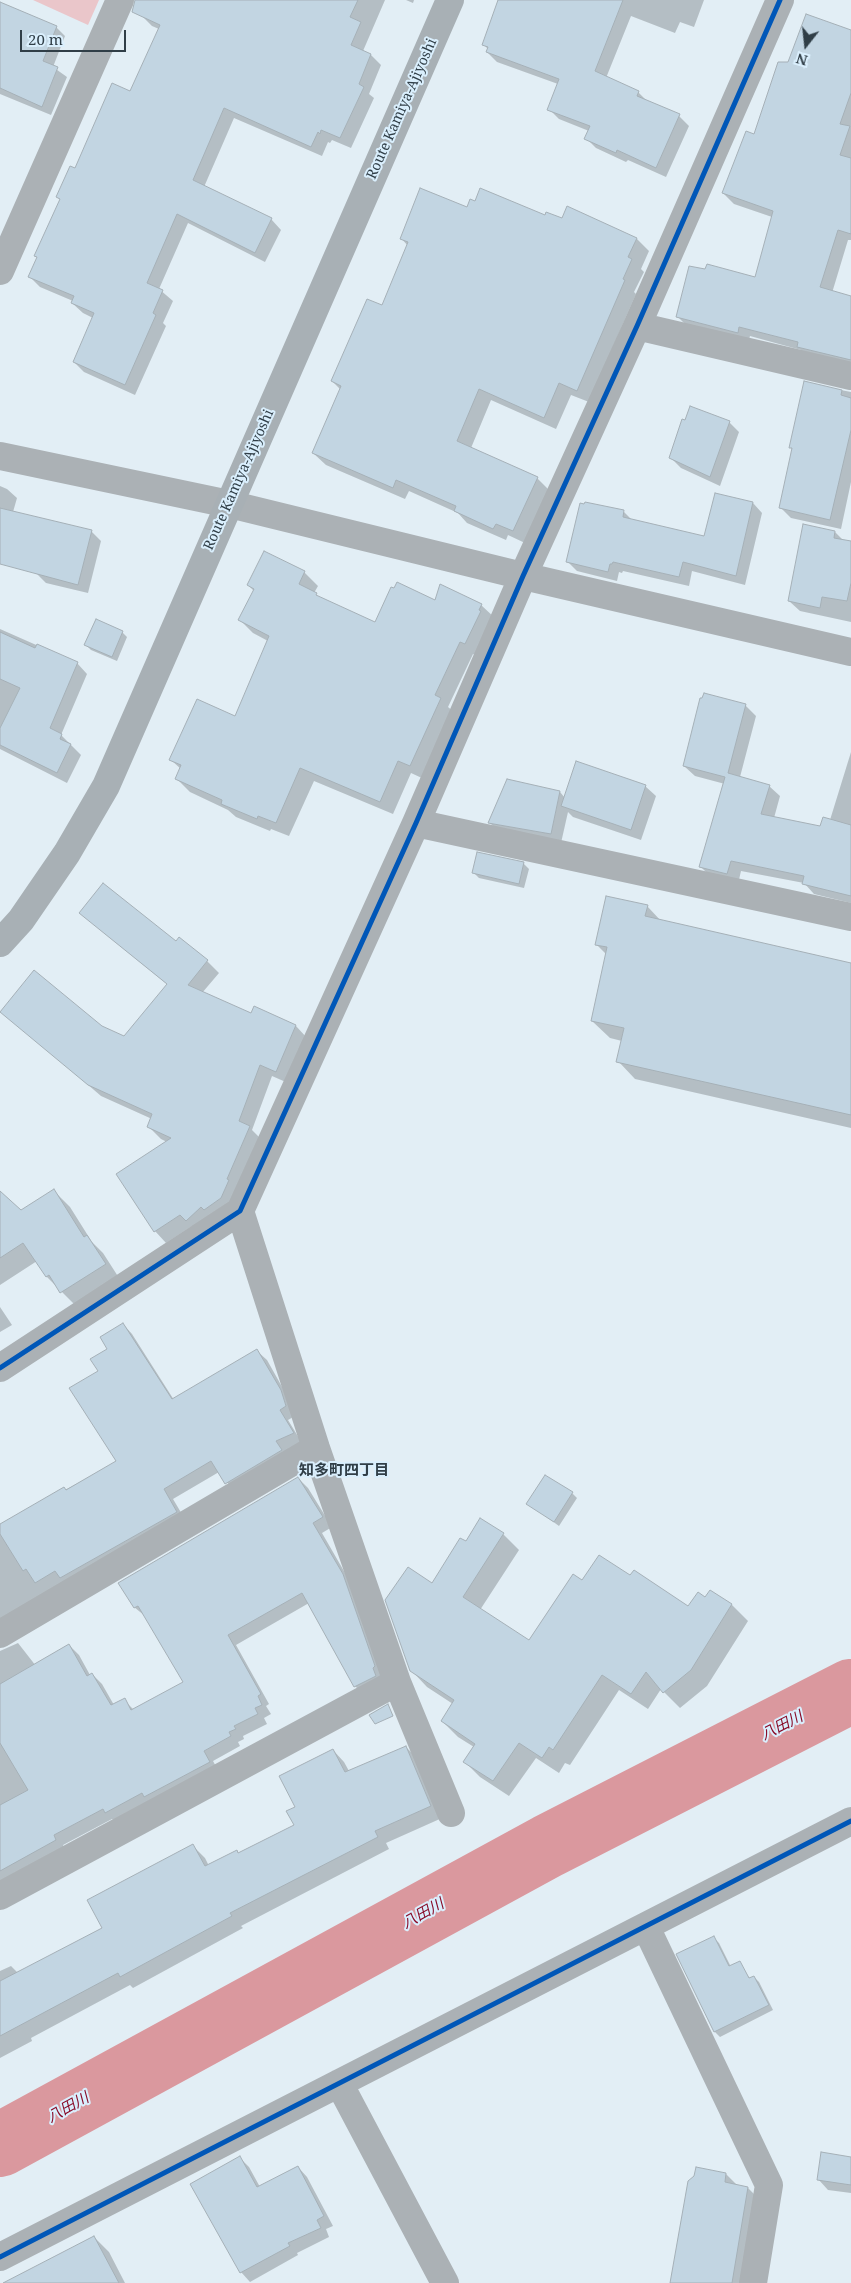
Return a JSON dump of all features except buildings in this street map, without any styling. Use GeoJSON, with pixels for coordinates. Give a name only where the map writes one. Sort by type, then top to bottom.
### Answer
{"type":"FeatureCollection","features":[{"type":"Feature","properties":{"kind":"main road","name":"Route Kamiya-Ajiyoshi"},"geometry":{"type":"LineString","coordinates":[[0,943],[21,920],[68,853],[106,786],[450,0]]}},
{"type":"Feature","properties":{"kind":"street"},"geometry":{"type":"LineString","coordinates":[[0,271],[120,0]]}},
{"type":"Feature","properties":{"kind":"street"},"geometry":{"type":"LineString","coordinates":[[0,1368],[240,1211],[416,823],[523,576],[638,326],[780,0]]}},
{"type":"Feature","properties":{"kind":"street"},"geometry":{"type":"LineString","coordinates":[[638,326],[851,376]]}},
{"type":"Feature","properties":{"kind":"street"},"geometry":{"type":"LineString","coordinates":[[0,456],[229,504],[523,576],[851,652]]}},
{"type":"Feature","properties":{"kind":"street"},"geometry":{"type":"LineString","coordinates":[[416,823],[851,917]]}},
{"type":"Feature","properties":{"kind":"street"},"geometry":{"type":"LineString","coordinates":[[240,1211],[316,1448],[397,1682],[451,1813]]}},
{"type":"Feature","properties":{"kind":"street"},"geometry":{"type":"LineString","coordinates":[[0,1634],[316,1448]]}},
{"type":"Feature","properties":{"kind":"street"},"geometry":{"type":"LineString","coordinates":[[0,1896],[397,1682]]}},
{"type":"Feature","properties":{"kind":"street"},"geometry":{"type":"LineString","coordinates":[[0,2257],[851,1821]]}},
{"type":"Feature","properties":{"kind":"street"},"geometry":{"type":"LineString","coordinates":[[646,1927],[769,2185],[753,2283]]}},
{"type":"Feature","properties":{"kind":"street"},"geometry":{"type":"LineString","coordinates":[[339,2083],[445,2283]]}},
{"type":"Feature","properties":{"kind":"shaded area"},"geometry":{"type":"Polygon","coordinates":[[[33,0],[99,0],[88,25],[33,0]]]}},
{"type":"Feature","properties":{"kind":"waterway","name":"八田川"},"geometry":{"type":"LineString","coordinates":[[0,2145],[548,1846],[851,1691]]}},
{"type":"Feature","properties":{"kind":"cycle path"},"geometry":{"type":"LineString","coordinates":[[0,1368],[240,1211],[416,823],[523,576],[637,326],[780,0]]}},
{"type":"Feature","properties":{"kind":"cycle path"},"geometry":{"type":"LineString","coordinates":[[0,2257],[851,1821]]}},
{"type":"Feature","properties":{"kind":"district","name":"知多町四丁目"},"geometry":{"type":"Point","coordinates":[344,1471]}}]}
